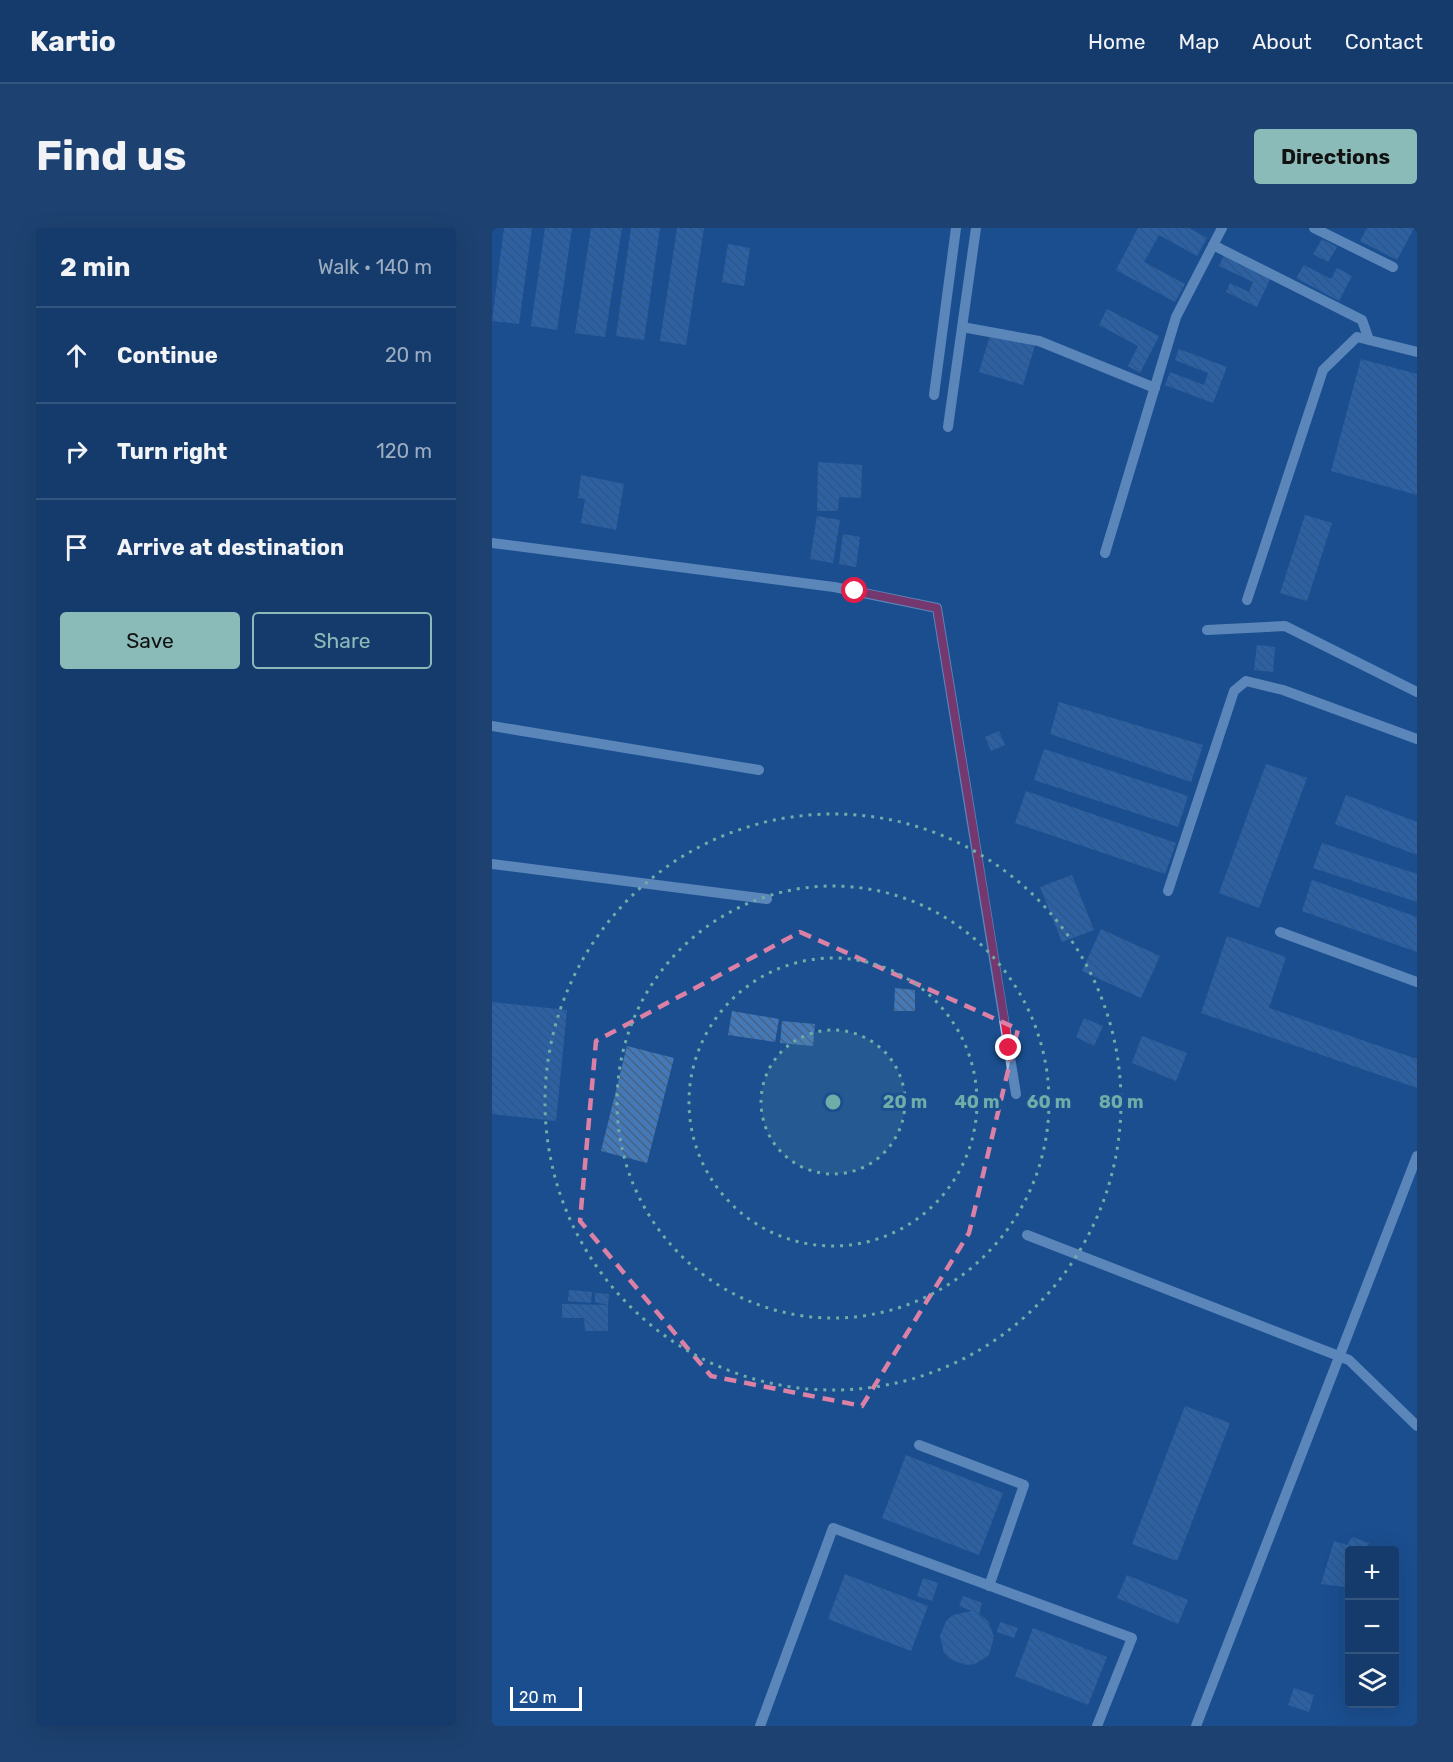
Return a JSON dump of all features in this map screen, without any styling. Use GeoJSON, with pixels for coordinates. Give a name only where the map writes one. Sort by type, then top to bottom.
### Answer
{"type":"FeatureCollection","features":[{"type":"Feature","properties":{"kind":"street"},"geometry":{"type":"LineString","coordinates":[[934,395],[956,228]]}},
{"type":"Feature","properties":{"kind":"street"},"geometry":{"type":"LineString","coordinates":[[948,427],[976,228]]}},
{"type":"Feature","properties":{"kind":"street"},"geometry":{"type":"LineString","coordinates":[[1105,552],[1176,316],[1222,228]]}},
{"type":"Feature","properties":{"kind":"street"},"geometry":{"type":"LineString","coordinates":[[1314,228],[1393,267]]}},
{"type":"Feature","properties":{"kind":"street"},"geometry":{"type":"LineString","coordinates":[[1213,245],[1362,320],[1369,340]]}},
{"type":"Feature","properties":{"kind":"street"},"geometry":{"type":"LineString","coordinates":[[962,327],[1039,341],[1155,388]]}},
{"type":"Feature","properties":{"kind":"street"},"geometry":{"type":"LineString","coordinates":[[1247,600],[1323,370],[1357,337],[1417,352]]}},
{"type":"Feature","properties":{"kind":"street"},"geometry":{"type":"LineString","coordinates":[[492,543],[834,587],[937,608],[1016,1094]]}},
{"type":"Feature","properties":{"kind":"street"},"geometry":{"type":"LineString","coordinates":[[1208,630],[1285,626],[1417,692]]}},
{"type":"Feature","properties":{"kind":"street"},"geometry":{"type":"LineString","coordinates":[[1167,891],[1234,691],[1246,681],[1283,690],[1417,740]]}},
{"type":"Feature","properties":{"kind":"street"},"geometry":{"type":"LineString","coordinates":[[492,726],[759,770]]}},
{"type":"Feature","properties":{"kind":"street"},"geometry":{"type":"LineString","coordinates":[[492,864],[767,898]]}},
{"type":"Feature","properties":{"kind":"street"},"geometry":{"type":"LineString","coordinates":[[1280,932],[1417,982]]}},
{"type":"Feature","properties":{"kind":"street"},"geometry":{"type":"LineString","coordinates":[[1196,1726],[1417,1156]]}},
{"type":"Feature","properties":{"kind":"street"},"geometry":{"type":"LineString","coordinates":[[1027,1235],[1349,1360],[1417,1426]]}},
{"type":"Feature","properties":{"kind":"street"},"geometry":{"type":"LineString","coordinates":[[919,1445],[1024,1485],[989,1586]]}},
{"type":"Feature","properties":{"kind":"street"},"geometry":{"type":"LineString","coordinates":[[760,1726],[833,1528],[1132,1638],[1097,1726]]}},
{"type":"Feature","properties":{"kind":"highlighted area"},"geometry":{"type":"Polygon","coordinates":[[[800,932],[1018,1029],[969,1233],[862,1406],[711,1376],[580,1221],[596,1041],[800,932]]]}},
{"type":"Feature","properties":{"kind":"building"},"geometry":{"type":"Polygon","coordinates":[[[504,228],[532,228],[519,324],[492,321],[504,228]]]}},
{"type":"Feature","properties":{"kind":"building"},"geometry":{"type":"Polygon","coordinates":[[[545,228],[572,228],[557,330],[531,326],[545,228]]]}},
{"type":"Feature","properties":{"kind":"building"},"geometry":{"type":"Polygon","coordinates":[[[591,228],[622,228],[605,337],[575,333],[591,228]]]}},
{"type":"Feature","properties":{"kind":"building"},"geometry":{"type":"Polygon","coordinates":[[[631,228],[660,228],[644,340],[616,336],[631,228]]]}},
{"type":"Feature","properties":{"kind":"building"},"geometry":{"type":"Polygon","coordinates":[[[677,228],[704,228],[686,345],[660,341],[677,228]]]}},
{"type":"Feature","properties":{"kind":"building"},"geometry":{"type":"Polygon","coordinates":[[[1138,228],[1189,228],[1207,238],[1197,256],[1159,235],[1144,262],[1185,284],[1175,302],[1116,270],[1138,228]]]}},
{"type":"Feature","properties":{"kind":"building"},"geometry":{"type":"Polygon","coordinates":[[[1367,228],[1414,228],[1397,260],[1360,241],[1367,228]]]}},
{"type":"Feature","properties":{"kind":"building"},"geometry":{"type":"Polygon","coordinates":[[[1322,239],[1337,247],[1328,262],[1313,254],[1322,239]]]}},
{"type":"Feature","properties":{"kind":"building"},"geometry":{"type":"Polygon","coordinates":[[[728,244],[750,248],[744,286],[722,282],[728,244]]]}},
{"type":"Feature","properties":{"kind":"building"},"geometry":{"type":"Polygon","coordinates":[[[1224,255],[1271,277],[1257,307],[1226,292],[1230,283],[1249,292],[1253,282],[1219,266],[1224,255]]]}},
{"type":"Feature","properties":{"kind":"building"},"geometry":{"type":"Polygon","coordinates":[[[1304,265],[1331,279],[1337,268],[1352,276],[1339,301],[1296,278],[1304,265]]]}},
{"type":"Feature","properties":{"kind":"building"},"geometry":{"type":"Polygon","coordinates":[[[1107,309],[1159,336],[1140,373],[1128,366],[1138,346],[1099,325],[1107,309]]]}},
{"type":"Feature","properties":{"kind":"building"},"geometry":{"type":"Polygon","coordinates":[[[991,332],[1035,345],[1023,385],[979,372],[991,332]]]}},
{"type":"Feature","properties":{"kind":"building"},"geometry":{"type":"Polygon","coordinates":[[[1179,349],[1227,367],[1213,403],[1165,385],[1170,372],[1204,385],[1208,373],[1175,360],[1179,349]]]}},
{"type":"Feature","properties":{"kind":"building"},"geometry":{"type":"Polygon","coordinates":[[[1361,359],[1417,374],[1417,495],[1331,471],[1361,359]]]}},
{"type":"Feature","properties":{"kind":"building"},"geometry":{"type":"Polygon","coordinates":[[[818,462],[862,465],[861,498],[839,497],[838,511],[817,511],[818,462]]]}},
{"type":"Feature","properties":{"kind":"building"},"geometry":{"type":"Polygon","coordinates":[[[581,475],[624,484],[616,530],[581,523],[585,499],[578,498],[581,475]]]}},
{"type":"Feature","properties":{"kind":"building"},"geometry":{"type":"Polygon","coordinates":[[[1305,515],[1332,523],[1307,601],[1280,593],[1305,515]]]}},
{"type":"Feature","properties":{"kind":"building"},"geometry":{"type":"Polygon","coordinates":[[[817,516],[840,520],[833,563],[810,559],[817,516]]]}},
{"type":"Feature","properties":{"kind":"building"},"geometry":{"type":"Polygon","coordinates":[[[843,534],[860,537],[856,567],[839,564],[843,534]]]}},
{"type":"Feature","properties":{"kind":"building"},"geometry":{"type":"Polygon","coordinates":[[[1257,645],[1275,647],[1273,672],[1254,670],[1257,645]]]}},
{"type":"Feature","properties":{"kind":"building"},"geometry":{"type":"Polygon","coordinates":[[[1059,702],[1203,745],[1191,782],[1050,734],[1059,702]]]}},
{"type":"Feature","properties":{"kind":"building"},"geometry":{"type":"Polygon","coordinates":[[[999,731],[1005,745],[991,751],[985,737],[999,731]]]}},
{"type":"Feature","properties":{"kind":"building"},"geometry":{"type":"Polygon","coordinates":[[[1044,749],[1188,796],[1178,827],[1034,780],[1044,749]]]}},
{"type":"Feature","properties":{"kind":"building"},"geometry":{"type":"Polygon","coordinates":[[[1266,764],[1307,778],[1259,908],[1219,893],[1266,764]]]}},
{"type":"Feature","properties":{"kind":"building"},"geometry":{"type":"Polygon","coordinates":[[[1026,791],[1176,843],[1165,874],[1015,823],[1026,791]]]}},
{"type":"Feature","properties":{"kind":"building"},"geometry":{"type":"Polygon","coordinates":[[[1346,795],[1417,822],[1417,855],[1335,824],[1346,795]]]}},
{"type":"Feature","properties":{"kind":"building"},"geometry":{"type":"Polygon","coordinates":[[[1322,843],[1417,874],[1417,902],[1313,868],[1322,843]]]}},
{"type":"Feature","properties":{"kind":"building"},"geometry":{"type":"Polygon","coordinates":[[[1072,875],[1094,930],[1062,942],[1040,887],[1072,875]]]}},
{"type":"Feature","properties":{"kind":"building"},"geometry":{"type":"Polygon","coordinates":[[[1312,880],[1417,917],[1417,952],[1302,911],[1312,880]]]}},
{"type":"Feature","properties":{"kind":"building"},"geometry":{"type":"Polygon","coordinates":[[[1101,929],[1160,956],[1141,998],[1082,971],[1101,929]]]}},
{"type":"Feature","properties":{"kind":"building"},"geometry":{"type":"Polygon","coordinates":[[[1227,936],[1286,957],[1269,1008],[1417,1059],[1417,1088],[1201,1013],[1227,936]]]}},
{"type":"Feature","properties":{"kind":"building"},"geometry":{"type":"Polygon","coordinates":[[[895,988],[915,990],[915,1011],[894,1011],[895,988]]]}},
{"type":"Feature","properties":{"kind":"building"},"geometry":{"type":"Polygon","coordinates":[[[492,1002],[567,1010],[556,1121],[492,1114],[492,1002]]]}},
{"type":"Feature","properties":{"kind":"building"},"geometry":{"type":"Polygon","coordinates":[[[732,1011],[779,1019],[775,1042],[728,1035],[732,1011]]]}},
{"type":"Feature","properties":{"kind":"building"},"geometry":{"type":"Polygon","coordinates":[[[1084,1018],[1103,1026],[1094,1046],[1076,1037],[1084,1018]]]}},
{"type":"Feature","properties":{"kind":"building"},"geometry":{"type":"Polygon","coordinates":[[[782,1021],[815,1024],[813,1046],[780,1043],[782,1021]]]}},
{"type":"Feature","properties":{"kind":"building"},"geometry":{"type":"Polygon","coordinates":[[[1142,1036],[1187,1053],[1176,1081],[1132,1063],[1142,1036]]]}},
{"type":"Feature","properties":{"kind":"building"},"geometry":{"type":"Polygon","coordinates":[[[627,1046],[674,1058],[647,1163],[601,1151],[627,1046]]]}},
{"type":"Feature","properties":{"kind":"building"},"geometry":{"type":"Polygon","coordinates":[[[569,1290],[592,1292],[591,1303],[568,1301],[569,1290]]]}},
{"type":"Feature","properties":{"kind":"building"},"geometry":{"type":"Polygon","coordinates":[[[595,1293],[609,1294],[608,1305],[595,1302],[595,1293]]]}},
{"type":"Feature","properties":{"kind":"building"},"geometry":{"type":"Polygon","coordinates":[[[562,1304],[608,1305],[608,1331],[585,1331],[584,1318],[562,1318],[562,1304]]]}},
{"type":"Feature","properties":{"kind":"building"},"geometry":{"type":"Polygon","coordinates":[[[1185,1406],[1230,1423],[1177,1561],[1132,1544],[1185,1406]]]}},
{"type":"Feature","properties":{"kind":"building"},"geometry":{"type":"Polygon","coordinates":[[[906,1455],[1003,1493],[979,1555],[882,1518],[906,1455]]]}},
{"type":"Feature","properties":{"kind":"building"},"geometry":{"type":"Polygon","coordinates":[[[1352,1537],[1369,1543],[1368,1546],[1345,1546],[1345,1587],[1321,1584],[1334,1541],[1347,1545],[1352,1537]]]}},
{"type":"Feature","properties":{"kind":"building"},"geometry":{"type":"Polygon","coordinates":[[[845,1574],[928,1606],[911,1651],[828,1619],[845,1574]]]}},
{"type":"Feature","properties":{"kind":"building"},"geometry":{"type":"Polygon","coordinates":[[[1127,1575],[1188,1600],[1178,1624],[1117,1598],[1127,1575]]]}},
{"type":"Feature","properties":{"kind":"building"},"geometry":{"type":"Polygon","coordinates":[[[923,1578],[938,1583],[932,1601],[917,1596],[923,1578]]]}},
{"type":"Feature","properties":{"kind":"building"},"geometry":{"type":"Polygon","coordinates":[[[963,1596],[982,1603],[979,1614],[988,1621],[994,1637],[989,1655],[975,1664],[966,1665],[950,1659],[944,1653],[940,1636],[946,1621],[953,1615],[972,1611],[959,1606],[963,1596]]]}},
{"type":"Feature","properties":{"kind":"building"},"geometry":{"type":"Polygon","coordinates":[[[1000,1622],[1018,1628],[1014,1638],[997,1632],[1000,1622]]]}},
{"type":"Feature","properties":{"kind":"building"},"geometry":{"type":"Polygon","coordinates":[[[1033,1628],[1107,1657],[1088,1705],[1015,1676],[1033,1628]]]}},
{"type":"Feature","properties":{"kind":"building"},"geometry":{"type":"Polygon","coordinates":[[[1294,1688],[1314,1695],[1309,1712],[1288,1705],[1294,1688]]]}},
{"type":"Feature","properties":{"kind":"route"},"geometry":{"type":"LineString","coordinates":[[855,591],[937,608],[1009,1048]]}}]}
